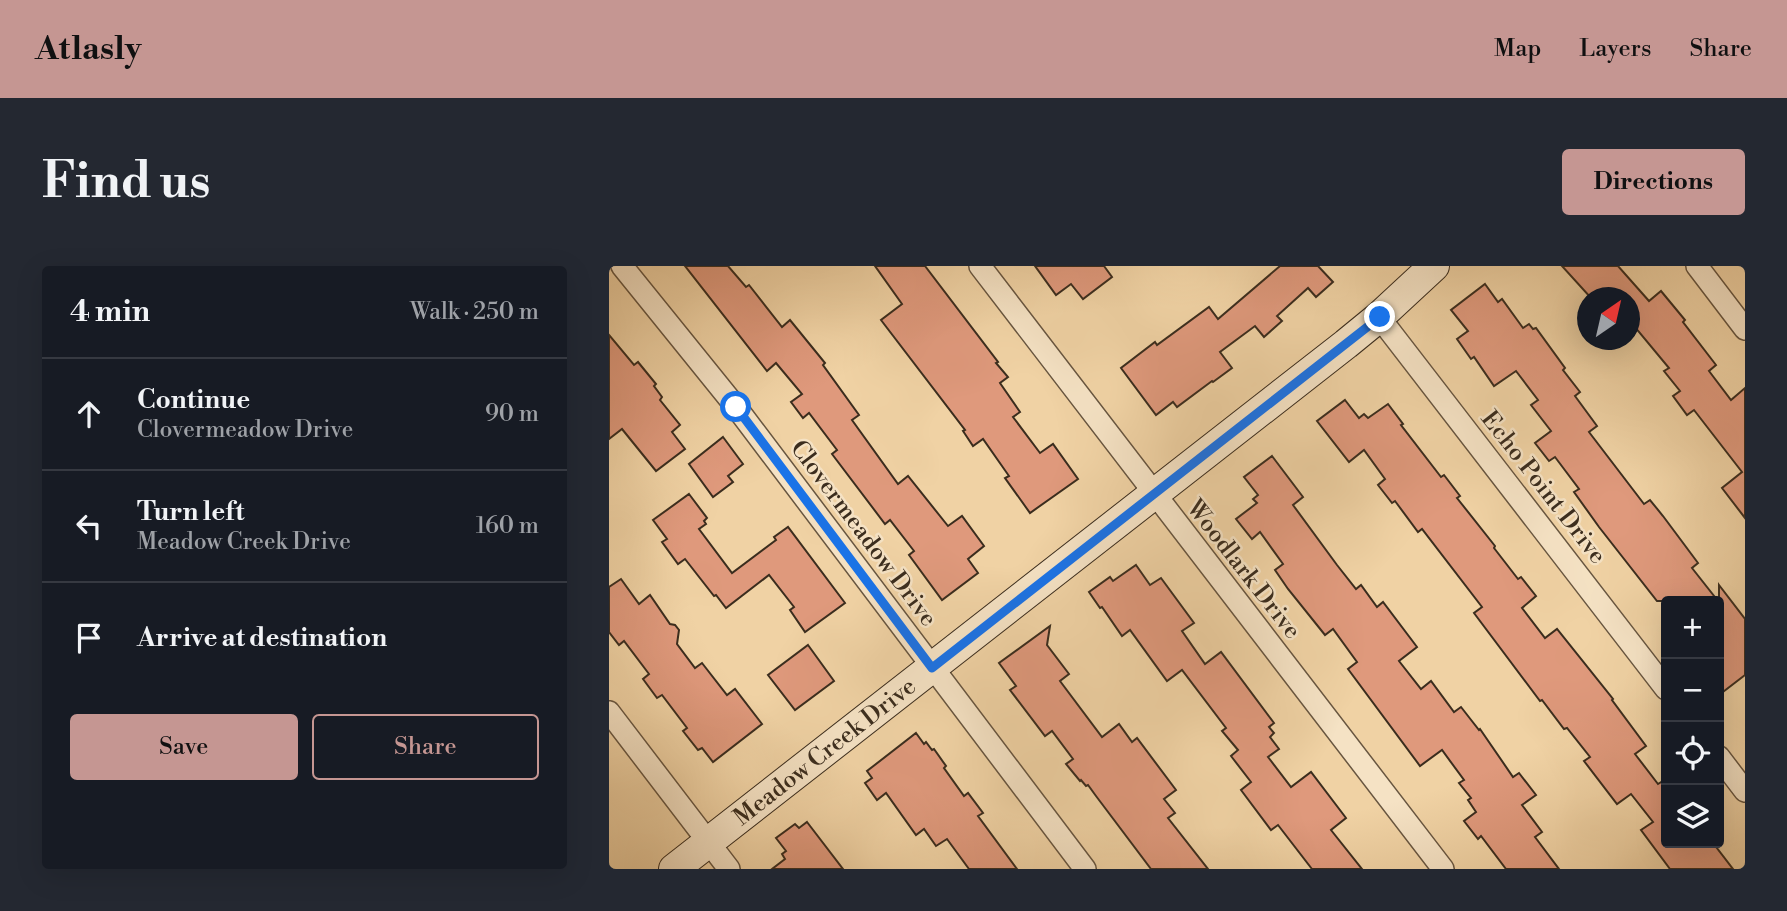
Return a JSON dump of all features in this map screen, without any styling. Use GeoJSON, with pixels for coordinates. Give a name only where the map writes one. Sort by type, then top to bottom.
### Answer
{"type":"FeatureCollection","features":[{"type":"Feature","properties":{"kind":"street","name":"Clovermeadow Drive"},"geometry":{"type":"LineString","coordinates":[[622,266],[736,407],[1085,869]]}},
{"type":"Feature","properties":{"kind":"street","name":"Woodlark Drive"},"geometry":{"type":"LineString","coordinates":[[980,266],[1443,869]]}},
{"type":"Feature","properties":{"kind":"street","name":"Meadow Creek Drive"},"geometry":{"type":"LineString","coordinates":[[674,869],[1380,317],[1434,266]]}},
{"type":"Feature","properties":{"kind":"street"},"geometry":{"type":"LineString","coordinates":[[1697,266],[1745,329]]}},
{"type":"Feature","properties":{"kind":"street","name":"Echo Point Drive"},"geometry":{"type":"LineString","coordinates":[[1380,317],[1661,682]]}},
{"type":"Feature","properties":{"kind":"street"},"geometry":{"type":"LineString","coordinates":[[609,712],[729,869]]}},
{"type":"Feature","properties":{"kind":"street"},"geometry":{"type":"LineString","coordinates":[[1724,764],[1745,791]]}},
{"type":"Feature","properties":{"kind":"building"},"geometry":{"type":"Polygon","coordinates":[[[685,266],[728,266],[746,287],[749,285],[782,327],[790,320],[825,363],[823,365],[859,415],[852,420],[898,484],[908,476],[948,526],[962,516],[984,546],[968,559],[978,573],[942,600],[909,555],[914,551],[890,520],[885,524],[832,454],[837,450],[809,413],[803,418],[791,402],[802,394],[776,363],[767,371],[685,266]]]}},
{"type":"Feature","properties":{"kind":"building"},"geometry":{"type":"Polygon","coordinates":[[[875,266],[925,266],[1008,377],[1000,383],[1020,412],[1013,417],[1040,453],[1053,444],[1078,479],[1030,513],[1005,478],[1009,476],[983,439],[973,446],[963,431],[965,430],[881,320],[902,304],[875,266]]]}},
{"type":"Feature","properties":{"kind":"building"},"geometry":{"type":"Polygon","coordinates":[[[1035,266],[1104,266],[1112,277],[1083,299],[1071,284],[1056,295],[1035,266]]]}},
{"type":"Feature","properties":{"kind":"building"},"geometry":{"type":"Polygon","coordinates":[[[1280,266],[1318,266],[1333,282],[1316,297],[1308,288],[1277,316],[1282,321],[1264,337],[1255,326],[1220,352],[1232,368],[1177,407],[1173,402],[1156,415],[1121,368],[1209,307],[1218,319],[1280,266]]]}},
{"type":"Feature","properties":{"kind":"building"},"geometry":{"type":"Polygon","coordinates":[[[1562,266],[1618,266],[1637,287],[1581,287],[1562,266]]]}},
{"type":"Feature","properties":{"kind":"building"},"geometry":{"type":"Polygon","coordinates":[[[1485,284],[1498,302],[1502,299],[1523,328],[1529,324],[1533,329],[1536,328],[1580,392],[1575,396],[1597,426],[1589,432],[1644,504],[1650,500],[1663,516],[1698,563],[1692,568],[1714,596],[1661,596],[1661,601],[1657,601],[1574,492],[1579,489],[1555,457],[1549,461],[1535,443],[1551,431],[1531,405],[1538,400],[1516,371],[1494,386],[1474,357],[1471,359],[1457,339],[1468,331],[1451,310],[1485,284]]]}},
{"type":"Feature","properties":{"kind":"building"},"geometry":{"type":"Polygon","coordinates":[[[1640,291],[1649,301],[1661,291],[1716,365],[1709,371],[1731,400],[1745,388],[1745,518],[1722,488],[1742,472],[1694,410],[1687,415],[1673,396],[1680,391],[1664,371],[1669,368],[1640,333],[1640,291]]]}},
{"type":"Feature","properties":{"kind":"building"},"geometry":{"type":"Polygon","coordinates":[[[609,335],[634,365],[638,362],[656,384],[654,386],[662,397],[660,400],[680,425],[672,432],[685,449],[656,471],[622,429],[609,439],[609,335]]]}},
{"type":"Feature","properties":{"kind":"building"},"geometry":{"type":"Polygon","coordinates":[[[1345,400],[1359,418],[1364,414],[1368,418],[1388,404],[1441,477],[1444,475],[1460,496],[1457,498],[1494,548],[1518,579],[1521,577],[1536,596],[1522,608],[1545,638],[1557,629],[1613,699],[1646,746],[1635,754],[1658,784],[1661,782],[1661,848],[1717,848],[1733,869],[1670,869],[1641,830],[1653,822],[1631,794],[1617,804],[1584,761],[1590,757],[1542,700],[1540,701],[1474,613],[1482,607],[1422,529],[1418,532],[1395,501],[1392,503],[1378,485],[1385,479],[1364,450],[1349,462],[1317,421],[1345,400]]]}},
{"type":"Feature","properties":{"kind":"building"},"geometry":{"type":"Polygon","coordinates":[[[723,437],[743,464],[728,476],[733,482],[713,497],[689,464],[723,437]]]}},
{"type":"Feature","properties":{"kind":"building"},"geometry":{"type":"Polygon","coordinates":[[[1272,456],[1303,497],[1293,505],[1337,565],[1356,589],[1361,585],[1377,607],[1383,602],[1417,647],[1399,661],[1421,689],[1431,681],[1454,712],[1461,707],[1480,729],[1513,777],[1519,773],[1536,795],[1522,805],[1542,832],[1535,837],[1559,869],[1506,869],[1481,836],[1478,839],[1464,821],[1476,812],[1468,800],[1471,798],[1459,783],[1464,780],[1442,750],[1420,766],[1348,669],[1357,662],[1333,629],[1325,635],[1275,570],[1283,564],[1260,532],[1252,539],[1236,519],[1257,503],[1253,499],[1258,495],[1244,477],[1272,456]]]}},
{"type":"Feature","properties":{"kind":"building"},"geometry":{"type":"Polygon","coordinates":[[[689,494],[707,518],[704,521],[706,524],[699,529],[732,573],[776,540],[774,537],[788,527],[845,603],[805,632],[790,610],[794,607],[769,575],[726,608],[685,559],[678,564],[662,542],[667,539],[653,520],[689,494]]]}},
{"type":"Feature","properties":{"kind":"building"},"geometry":{"type":"Polygon","coordinates":[[[1136,565],[1150,585],[1161,578],[1194,623],[1182,631],[1205,664],[1221,652],[1274,723],[1269,727],[1274,733],[1270,737],[1279,749],[1268,757],[1291,787],[1311,772],[1346,818],[1331,830],[1362,869],[1312,869],[1278,825],[1271,830],[1241,790],[1251,782],[1231,756],[1238,750],[1222,731],[1226,728],[1182,670],[1167,681],[1130,630],[1122,636],[1102,607],[1100,608],[1089,592],[1110,577],[1113,581],[1136,565]]]}},
{"type":"Feature","properties":{"kind":"building"},"geometry":{"type":"Polygon","coordinates":[[[621,579],[639,604],[650,595],[670,624],[679,630],[677,644],[695,668],[702,663],[727,695],[735,689],[762,724],[713,762],[702,748],[698,750],[683,731],[687,728],[662,695],[657,698],[643,679],[649,674],[624,641],[619,645],[609,632],[609,587],[621,579]]]}},
{"type":"Feature","properties":{"kind":"building"},"geometry":{"type":"Polygon","coordinates":[[[1719,585],[1745,619],[1745,675],[1724,691],[1724,596],[1719,596],[1719,585]]]}},
{"type":"Feature","properties":{"kind":"building"},"geometry":{"type":"Polygon","coordinates":[[[1050,626],[1047,645],[1069,674],[1060,681],[1102,737],[1119,724],[1132,742],[1137,738],[1176,790],[1164,799],[1175,813],[1168,818],[1208,869],[1151,869],[1088,785],[1080,781],[1066,764],[1073,759],[1052,731],[1045,736],[1010,690],[1016,686],[999,663],[1050,626]]]}},
{"type":"Feature","properties":{"kind":"building"},"geometry":{"type":"Polygon","coordinates":[[[808,645],[834,681],[795,710],[768,675],[808,645]]]}},
{"type":"Feature","properties":{"kind":"building"},"geometry":{"type":"Polygon","coordinates":[[[916,733],[924,744],[926,742],[934,749],[964,796],[968,793],[983,813],[978,816],[1017,869],[969,869],[947,839],[936,846],[924,829],[916,835],[886,793],[877,800],[865,783],[872,778],[867,771],[916,733]]]}},
{"type":"Feature","properties":{"kind":"building"},"geometry":{"type":"Polygon","coordinates":[[[807,822],[843,869],[772,869],[785,859],[782,854],[786,851],[776,838],[795,824],[799,828],[807,822]]]}},
{"type":"Feature","properties":{"kind":"route"},"geometry":{"type":"LineString","coordinates":[[736,407],[932,668],[1380,317]]}}]}
